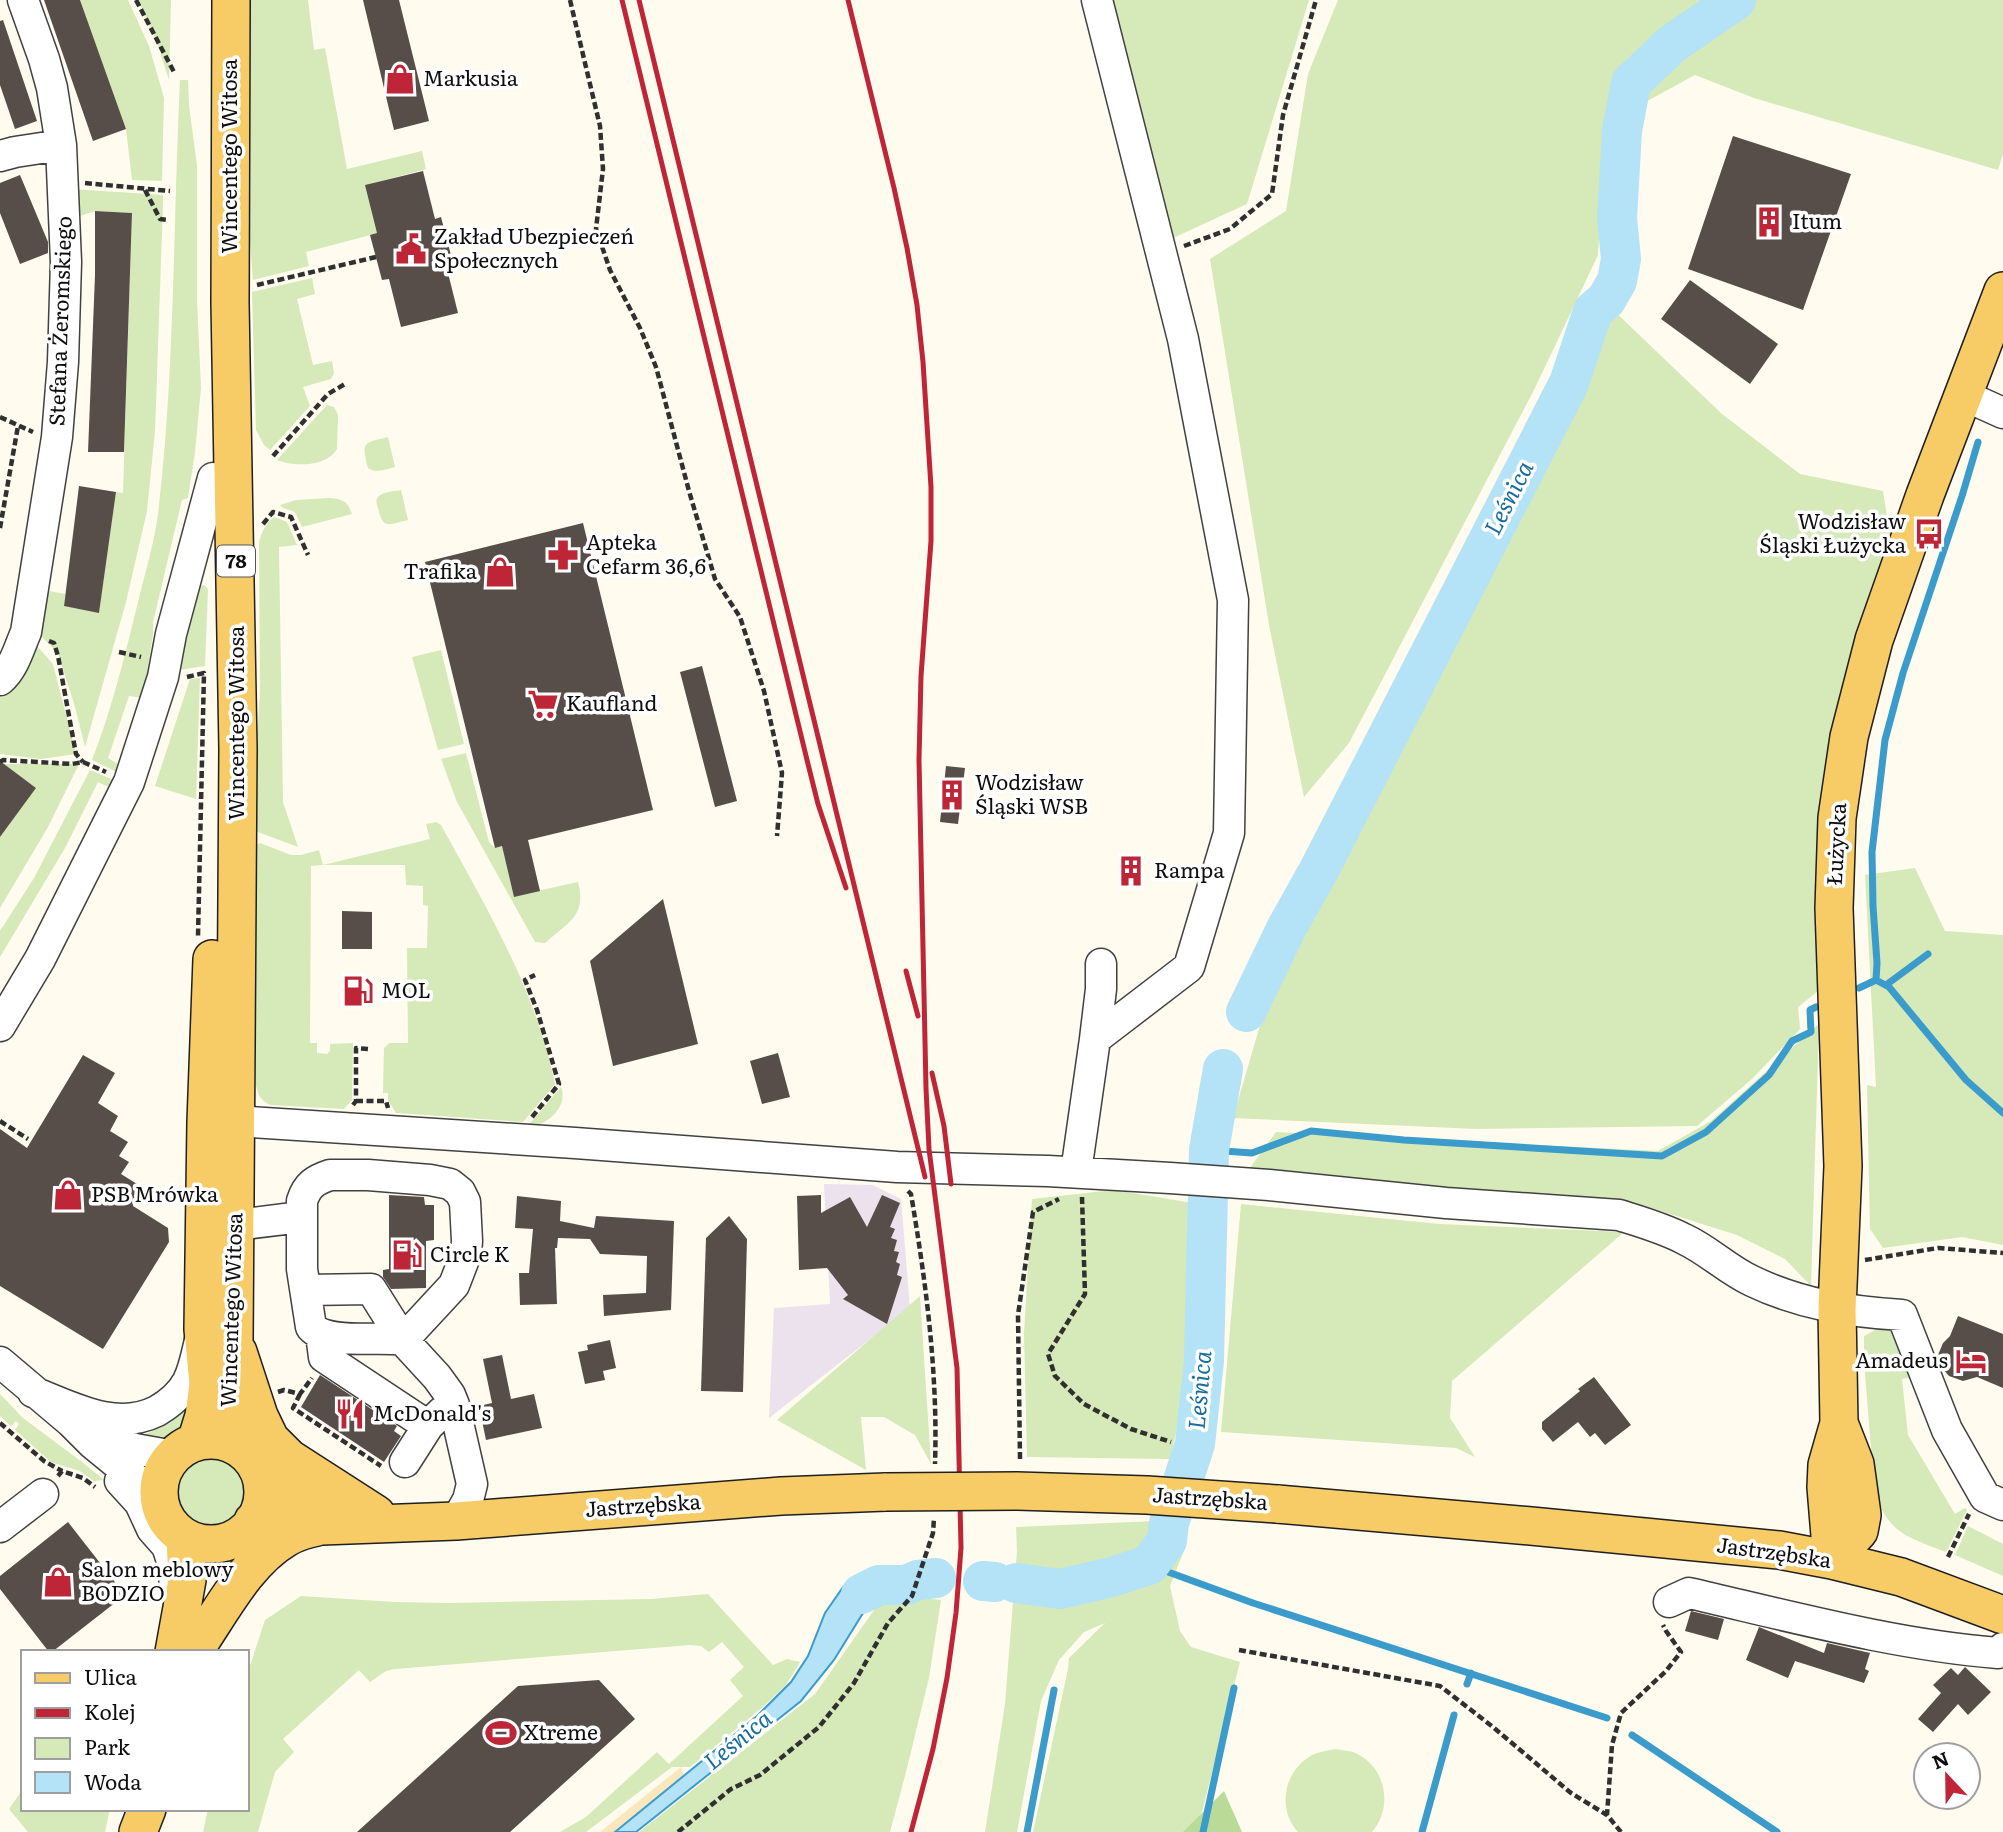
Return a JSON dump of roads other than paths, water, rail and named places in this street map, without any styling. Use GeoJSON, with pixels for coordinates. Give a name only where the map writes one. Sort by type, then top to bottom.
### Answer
{"type":"FeatureCollection","features":[{"type":"Feature","properties":{"kind":"main road","name":"Wincentego Witosa"},"geometry":{"type":"LineString","coordinates":[[213,0],[209,166],[216,816],[206,1122],[219,1336],[233,1445]]}},
{"type":"Feature","properties":{"kind":"main road","name":"Wincentego Witosa"},"geometry":{"type":"LineString","coordinates":[[185,1449],[204,1416],[236,1223],[235,980],[239,750],[229,303],[231,0]]}},
{"type":"Feature","properties":{"kind":"main road","name":"Łużycka"},"geometry":{"type":"LineString","coordinates":[[1832,1560],[1826,1502],[1827,1465],[1839,1423],[1837,1309],[1843,1166],[1834,908],[1839,804],[1849,737],[1874,640],[1925,495],[2003,291]]}},
{"type":"Feature","properties":{"kind":"main road"},"geometry":{"type":"LineString","coordinates":[[219,1336],[270,1439],[289,1458],[391,1518]]}},
{"type":"Feature","properties":{"kind":"main road","name":"Łużycka"},"geometry":{"type":"LineString","coordinates":[[1839,1423],[1855,1464],[1862,1516]]}},
{"type":"Feature","properties":{"kind":"main road"},"geometry":{"type":"LineString","coordinates":[[185,1449],[216,1440],[233,1445],[253,1460],[262,1482],[262,1500],[211,1577],[187,1642]]}},
{"type":"Feature","properties":{"kind":"main road","name":"78"},"geometry":{"type":"LineString","coordinates":[[159,1498],[158,1488],[162,1472],[185,1449]]}},
{"type":"Feature","properties":{"kind":"main road","name":"Jastrzębska"},"geometry":{"type":"LineString","coordinates":[[262,1482],[292,1494],[391,1518]]}},
{"type":"Feature","properties":{"kind":"main road","name":"Jastrzębska"},"geometry":{"type":"LineString","coordinates":[[240,1531],[391,1518],[456,1521],[781,1496],[1017,1491],[1147,1495],[1545,1527],[1779,1550],[1832,1560],[1922,1583],[2003,1615]]}},
{"type":"Feature","properties":{"kind":"main road"},"geometry":{"type":"LineString","coordinates":[[159,1498],[169,1522],[185,1538],[208,1544],[240,1531]]}},
{"type":"Feature","properties":{"kind":"main road"},"geometry":{"type":"LineString","coordinates":[[1779,1550],[1806,1530],[1826,1502]]}},
{"type":"Feature","properties":{"kind":"main road"},"geometry":{"type":"LineString","coordinates":[[1832,1560],[1859,1531],[1862,1516]]}},
{"type":"Feature","properties":{"kind":"main road"},"geometry":{"type":"LineString","coordinates":[[1862,1516],[1882,1540],[1901,1577]]}},
{"type":"Feature","properties":{"kind":"main road"},"geometry":{"type":"LineString","coordinates":[[187,1642],[268,1552],[285,1538],[322,1526]]}},
{"type":"Feature","properties":{"kind":"main road"},"geometry":{"type":"LineString","coordinates":[[185,1538],[187,1642]]}},
{"type":"Feature","properties":{"kind":"main road"},"geometry":{"type":"LineString","coordinates":[[138,1832],[146,1811]]}},
{"type":"Feature","properties":{"kind":"street","name":"Stefana Żeromskiego"},"geometry":{"type":"LineString","coordinates":[[0,680],[18,654],[26,632],[57,437],[64,362],[66,262],[61,145],[52,88],[23,0]]}},
{"type":"Feature","properties":{"kind":"street"},"geometry":{"type":"LineString","coordinates":[[1095,1039],[1189,967],[1229,832],[1233,600],[1183,339],[1097,0]]}},
{"type":"Feature","properties":{"kind":"street"},"geometry":{"type":"LineString","coordinates":[[0,156],[61,145]]}},
{"type":"Feature","properties":{"kind":"street"},"geometry":{"type":"LineString","coordinates":[[1963,395],[2003,414]]}},
{"type":"Feature","properties":{"kind":"street"},"geometry":{"type":"LineString","coordinates":[[0,1027],[40,959],[129,782],[163,677],[213,478]]}},
{"type":"Feature","properties":{"kind":"street"},"geometry":{"type":"LineString","coordinates":[[1079,1180],[1101,989],[1101,964]]}},
{"type":"Feature","properties":{"kind":"street"},"geometry":{"type":"LineString","coordinates":[[359,1119],[368,1175]]}},
{"type":"Feature","properties":{"kind":"street"},"geometry":{"type":"LineString","coordinates":[[236,1121],[359,1119],[588,1143],[1079,1180],[1170,1178],[1269,1185],[1446,1203],[1619,1216],[1646,1223],[1685,1239],[1752,1281],[1814,1304],[1837,1309],[1902,1315],[1947,1430],[1985,1497],[2003,1505]]}},
{"type":"Feature","properties":{"kind":"street"},"geometry":{"type":"LineString","coordinates":[[330,1175],[368,1175],[430,1180],[450,1184],[460,1192],[465,1202],[466,1254],[454,1285],[403,1340],[338,1338],[320,1334],[310,1327],[302,1269],[301,1217],[302,1201],[310,1185],[330,1175]]}},
{"type":"Feature","properties":{"kind":"street"},"geometry":{"type":"LineString","coordinates":[[236,1223],[301,1217]]}},
{"type":"Feature","properties":{"kind":"street"},"geometry":{"type":"LineString","coordinates":[[306,1290],[371,1289],[403,1340],[450,1395],[472,1484],[468,1500],[456,1521]]}},
{"type":"Feature","properties":{"kind":"street"},"geometry":{"type":"LineString","coordinates":[[320,1334],[324,1357],[428,1426]]}},
{"type":"Feature","properties":{"kind":"street"},"geometry":{"type":"LineString","coordinates":[[33,1392],[104,1418],[125,1420],[146,1416],[165,1406],[185,1386],[219,1336]]}},
{"type":"Feature","properties":{"kind":"street"},"geometry":{"type":"LineString","coordinates":[[0,1362],[159,1498]]}},
{"type":"Feature","properties":{"kind":"street"},"geometry":{"type":"LineString","coordinates":[[405,1462],[428,1426],[444,1410],[454,1405]]}},
{"type":"Feature","properties":{"kind":"street"},"geometry":{"type":"LineString","coordinates":[[71,1422],[135,1449],[185,1449]]}},
{"type":"Feature","properties":{"kind":"street"},"geometry":{"type":"LineString","coordinates":[[93,1444],[117,1478],[140,1503],[152,1529],[167,1546],[173,1564],[187,1642]]}},
{"type":"Feature","properties":{"kind":"street"},"geometry":{"type":"LineString","coordinates":[[0,1527],[43,1494]]}},
{"type":"Feature","properties":{"kind":"street"},"geometry":{"type":"LineString","coordinates":[[1670,1602],[1689,1593],[1830,1625],[1963,1651],[1998,1653],[2003,1648]]}},
{"type":"Feature","properties":{"kind":"water"},"geometry":{"type":"Polygon","coordinates":[[[920,1566],[910,1593],[873,1597],[834,1660],[801,1701],[636,1832],[615,1832],[757,1716],[791,1682],[808,1656],[825,1613],[843,1587],[899,1567],[920,1566]]]}},
{"type":"Feature","properties":{"kind":"waterway","name":"Leśnica"},"geometry":{"type":"LineString","coordinates":[[1246,1012],[1287,927],[1320,868],[1569,383],[1593,311],[1606,300],[1617,281],[1621,259],[1617,218],[1622,131],[1631,83],[1672,44],[1736,0]]}},
{"type":"Feature","properties":{"kind":"waterway"},"geometry":{"type":"LineString","coordinates":[[1876,980],[1872,852],[1885,740],[1903,673],[1978,442]]}},
{"type":"Feature","properties":{"kind":"waterway"},"geometry":{"type":"LineString","coordinates":[[1886,985],[1928,954]]}},
{"type":"Feature","properties":{"kind":"waterway"},"geometry":{"type":"LineString","coordinates":[[1859,988],[1876,980],[1889,987],[1966,1080],[2003,1113]]}},
{"type":"Feature","properties":{"kind":"waterway"},"geometry":{"type":"LineString","coordinates":[[1209,1150],[1252,1153],[1311,1131],[1404,1140],[1662,1156],[1706,1132],[1769,1075],[1792,1041],[1811,1032],[1810,1010],[1816,1007]]}},
{"type":"Feature","properties":{"kind":"waterway","name":"Leśnica"},"geometry":{"type":"LineString","coordinates":[[1016,1583],[1060,1589],[1108,1578],[1149,1565],[1167,1541],[1169,1523],[1195,1444],[1204,1361],[1209,1150],[1223,1069]]}},
{"type":"Feature","properties":{"kind":"waterway"},"geometry":{"type":"LineString","coordinates":[[1149,1565],[1253,1603],[1607,1718]]}},
{"type":"Feature","properties":{"kind":"waterway","name":"Leśnica"},"geometry":{"type":"LineString","coordinates":[[861,1594],[879,1585],[906,1585],[918,1580],[936,1578]]}},
{"type":"Feature","properties":{"kind":"waterway","name":"Leśnica"},"geometry":{"type":"LineString","coordinates":[[983,1581],[995,1582]]}},
{"type":"Feature","properties":{"kind":"waterway"},"geometry":{"type":"LineString","coordinates":[[1467,1684],[1471,1673]]}},
{"type":"Feature","properties":{"kind":"waterway"},"geometry":{"type":"LineString","coordinates":[[1203,1832],[1234,1688]]}},
{"type":"Feature","properties":{"kind":"waterway"},"geometry":{"type":"LineString","coordinates":[[1027,1832],[1054,1690]]}},
{"type":"Feature","properties":{"kind":"waterway"},"geometry":{"type":"LineString","coordinates":[[1422,1832],[1454,1715]]}},
{"type":"Feature","properties":{"kind":"waterway"},"geometry":{"type":"LineString","coordinates":[[1632,1735],[1777,1832]]}},
{"type":"Feature","properties":{"kind":"railway"},"geometry":{"type":"LineString","coordinates":[[622,0],[818,804],[846,888]]}},
{"type":"Feature","properties":{"kind":"railway"},"geometry":{"type":"LineString","coordinates":[[639,0],[925,1177]]}},
{"type":"Feature","properties":{"kind":"railway"},"geometry":{"type":"LineString","coordinates":[[848,0],[894,188],[917,305],[931,487],[931,541],[921,676],[919,760],[926,1088],[929,1149],[957,1368],[961,1548],[947,1678],[933,1749],[911,1832]]}},
{"type":"Feature","properties":{"kind":"railway"},"geometry":{"type":"LineString","coordinates":[[906,971],[918,1016]]}},
{"type":"Feature","properties":{"kind":"railway"},"geometry":{"type":"LineString","coordinates":[[932,1073],[944,1126],[951,1184]]}},
{"type":"Feature","properties":{"kind":"place","name":"Markusia"},"geometry":{"type":"Point","coordinates":[400,79]}},
{"type":"Feature","properties":{"kind":"place","name":"Itum"},"geometry":{"type":"Point","coordinates":[1769,222]}},
{"type":"Feature","properties":{"kind":"place","name":"Zakład Ubezpieczeń Społecznych"},"geometry":{"type":"Point","coordinates":[411,249]}},
{"type":"Feature","properties":{"kind":"place","name":"Wodzisław Śląski Łużycka"},"geometry":{"type":"Point","coordinates":[1929,534]}},
{"type":"Feature","properties":{"kind":"place","name":"Apteka Cefarm 36,6"},"geometry":{"type":"Point","coordinates":[563,555]}},
{"type":"Feature","properties":{"kind":"place","name":"Trafika"},"geometry":{"type":"Point","coordinates":[500,572]}},
{"type":"Feature","properties":{"kind":"place","name":"Kaufland"},"geometry":{"type":"Point","coordinates":[543,704]}},
{"type":"Feature","properties":{"kind":"place","name":"Wodzisław Śląski WSB"},"geometry":{"type":"Point","coordinates":[952,795]}},
{"type":"Feature","properties":{"kind":"place","name":"Rampa"},"geometry":{"type":"Point","coordinates":[1131,871]}},
{"type":"Feature","properties":{"kind":"place","name":"MOL"},"geometry":{"type":"Point","coordinates":[358,991]}},
{"type":"Feature","properties":{"kind":"place","name":"PSB Mrówka"},"geometry":{"type":"Point","coordinates":[68,1195]}},
{"type":"Feature","properties":{"kind":"place","name":"Circle K"},"geometry":{"type":"Point","coordinates":[407,1255]}},
{"type":"Feature","properties":{"kind":"place","name":"Amadeus"},"geometry":{"type":"Point","coordinates":[1971,1361]}},
{"type":"Feature","properties":{"kind":"place","name":"McDonald's"},"geometry":{"type":"Point","coordinates":[350,1414]}},
{"type":"Feature","properties":{"kind":"place","name":"Salon meblowy BODZIO"},"geometry":{"type":"Point","coordinates":[58,1582]}},
{"type":"Feature","properties":{"kind":"place","name":"Xtreme"},"geometry":{"type":"Point","coordinates":[501,1733]}}]}
